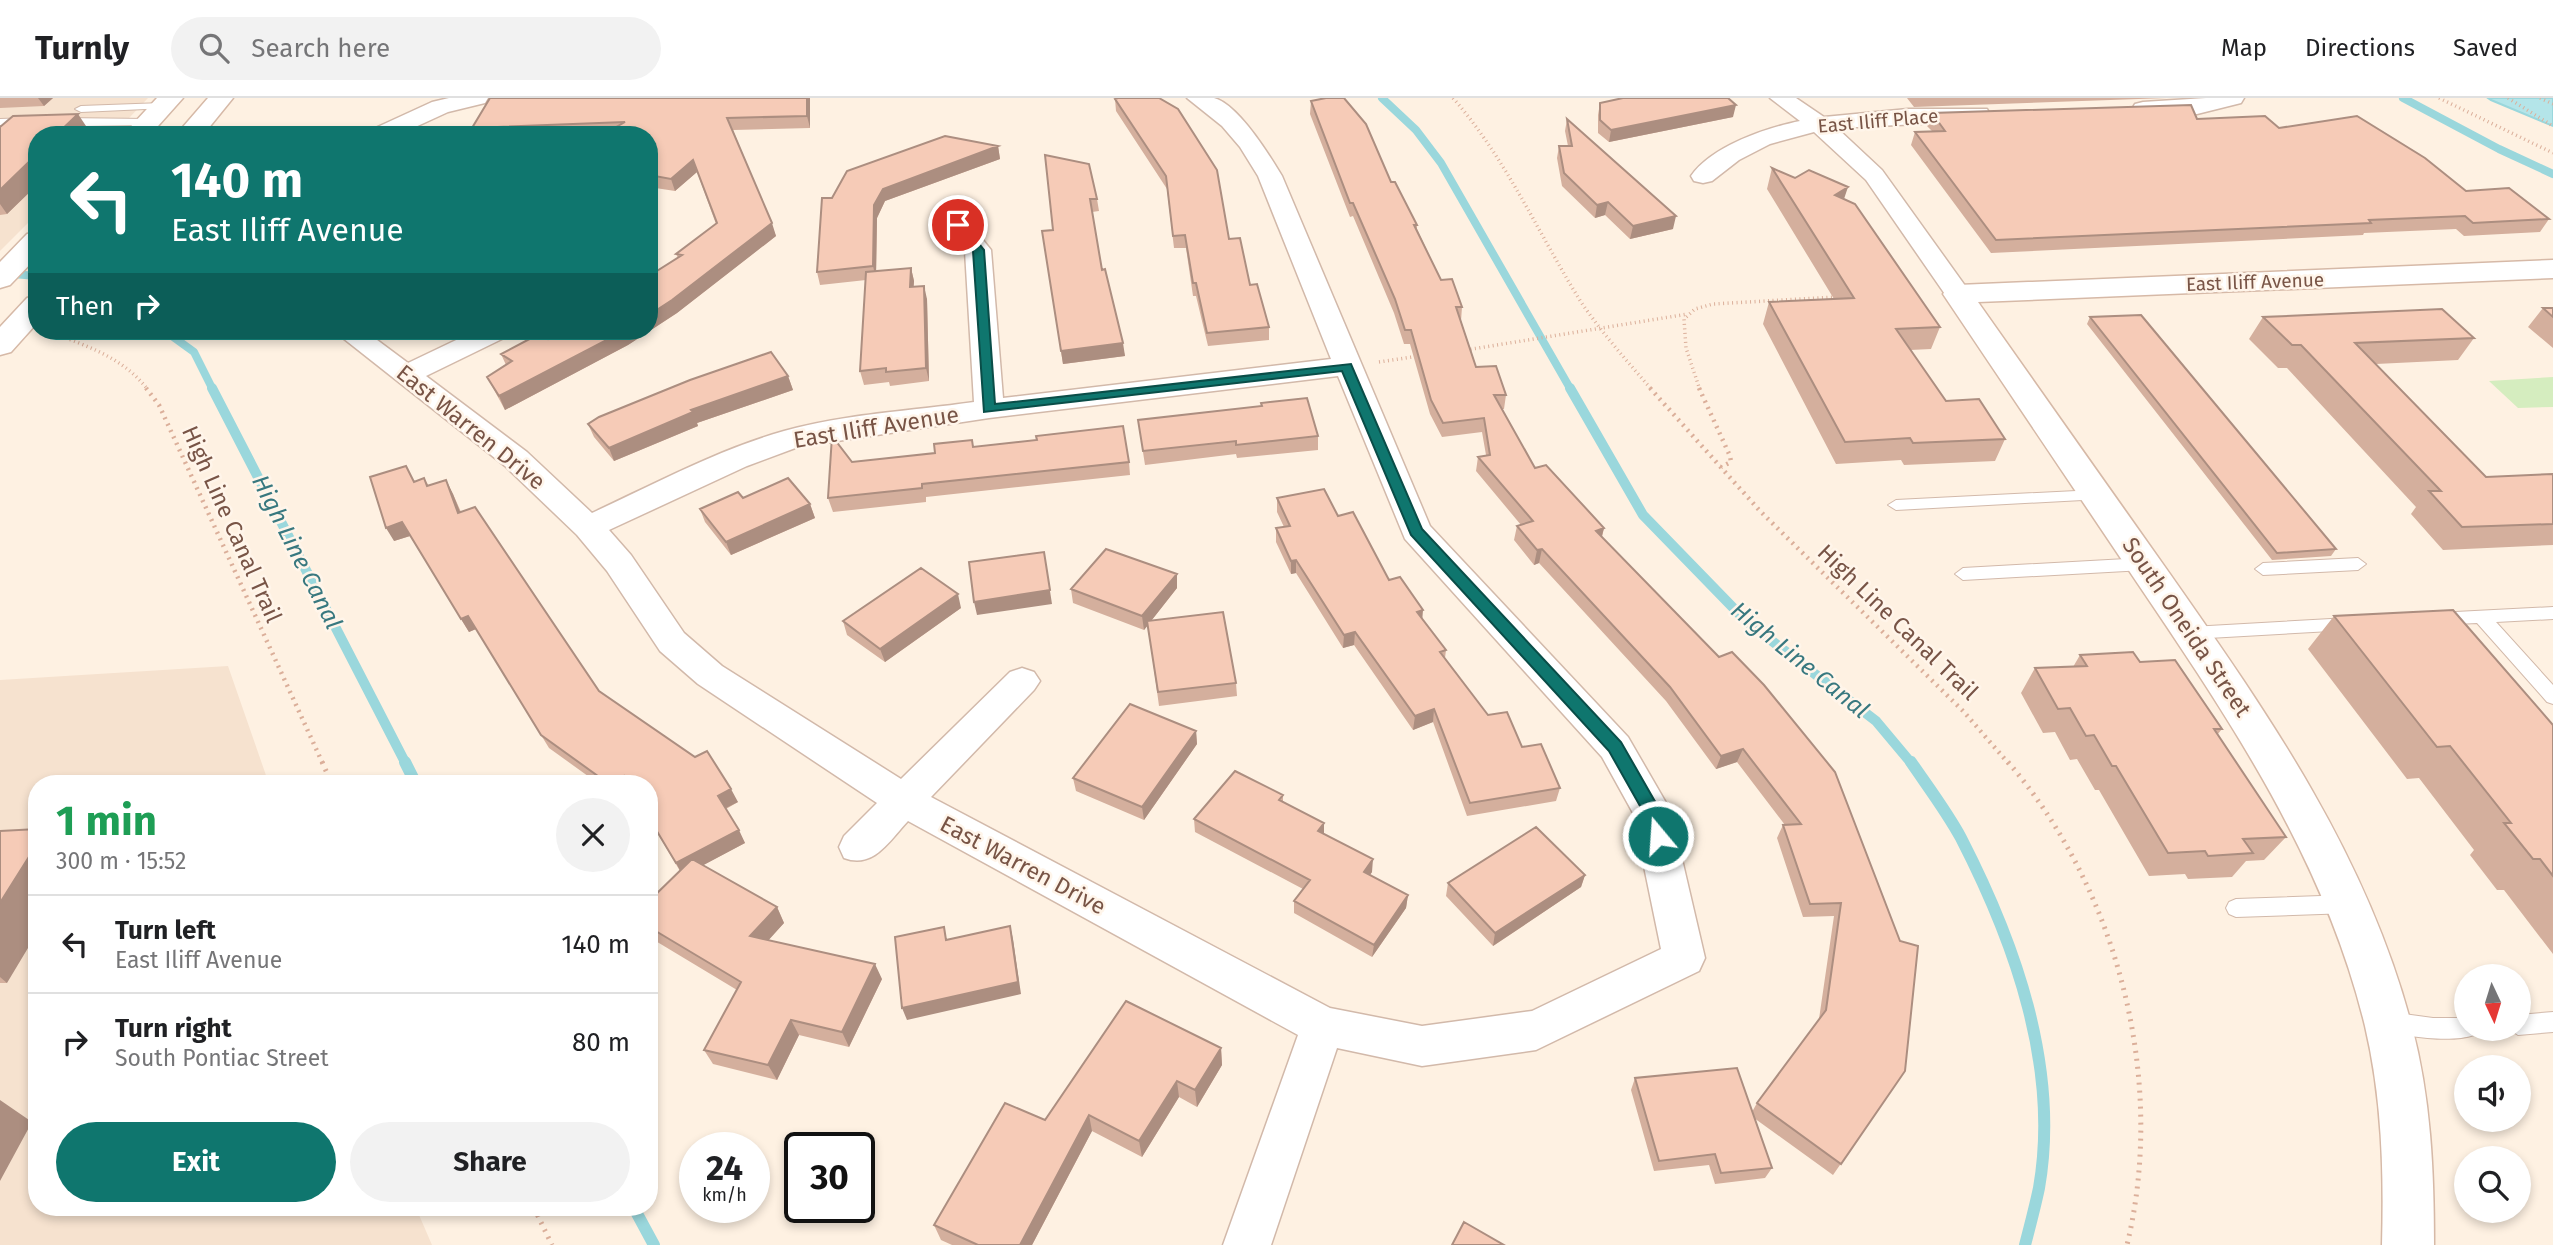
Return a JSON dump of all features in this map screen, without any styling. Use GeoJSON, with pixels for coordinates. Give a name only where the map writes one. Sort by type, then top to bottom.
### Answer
{"type":"FeatureCollection","features":[{"type":"Feature","properties":{"kind":"street"},"geometry":{"type":"LineString","coordinates":[[197,126],[221,98]]}},
{"type":"Feature","properties":{"kind":"street"},"geometry":{"type":"LineString","coordinates":[[399,126],[440,107],[477,98]]}},
{"type":"Feature","properties":{"kind":"street"},"geometry":{"type":"LineString","coordinates":[[1198,98],[1209,103],[1237,127],[1270,176],[1347,366]]}},
{"type":"Feature","properties":{"kind":"street","name":"South Oneida Street"},"geometry":{"type":"LineString","coordinates":[[1781,98],[1818,123],[1874,175],[2191,633],[2278,763],[2314,826],[2349,904],[2389,1022],[2402,1093],[2407,1143],[2407,1245]]}},
{"type":"Feature","properties":{"kind":"street"},"geometry":{"type":"LineString","coordinates":[[2114,110],[2197,107],[2233,98]]}},
{"type":"Feature","properties":{"kind":"street","name":"East Iliff Place"},"geometry":{"type":"LineString","coordinates":[[1703,176],[1720,159],[1742,147],[1818,123],[1865,118],[2003,113]]}},
{"type":"Feature","properties":{"kind":"street"},"geometry":{"type":"LineString","coordinates":[[958,225],[978,250],[989,409]]}},
{"type":"Feature","properties":{"kind":"street"},"geometry":{"type":"LineString","coordinates":[[0,279],[28,249]]}},
{"type":"Feature","properties":{"kind":"street","name":"East Iliff Avenue"},"geometry":{"type":"LineString","coordinates":[[1958,294],[2553,269]]}},
{"type":"Feature","properties":{"kind":"street"},"geometry":{"type":"LineString","coordinates":[[0,346],[28,314]]}},
{"type":"Feature","properties":{"kind":"street","name":"East Warren Drive"},"geometry":{"type":"LineString","coordinates":[[360,340],[516,458],[589,527],[618,563],[656,623],[694,663],[903,800],[1323,1026],[1422,1046],[1536,1030],[1684,958],[1652,812],[1615,747],[1416,531],[1347,366]]}},
{"type":"Feature","properties":{"kind":"street"},"geometry":{"type":"LineString","coordinates":[[406,375],[478,340]]}},
{"type":"Feature","properties":{"kind":"street","name":"East Iliff Avenue"},"geometry":{"type":"LineString","coordinates":[[589,527],[736,459],[791,439],[989,409],[1347,366]]}},
{"type":"Feature","properties":{"kind":"street"},"geometry":{"type":"LineString","coordinates":[[858,847],[1022,681]]}},
{"type":"Feature","properties":{"kind":"street"},"geometry":{"type":"LineString","coordinates":[[1247,1245],[1323,1026]]}},
{"type":"Feature","properties":{"kind":"lane"},"geometry":{"type":"LineString","coordinates":[[59,120],[99,98]]}},
{"type":"Feature","properties":{"kind":"lane"},"geometry":{"type":"LineString","coordinates":[[111,98],[116,104],[152,119]]}},
{"type":"Feature","properties":{"kind":"lane"},"geometry":{"type":"LineString","coordinates":[[81,109],[125,107]]}},
{"type":"Feature","properties":{"kind":"lane"},"geometry":{"type":"LineString","coordinates":[[0,122],[59,120],[82,123],[152,119]]}},
{"type":"Feature","properties":{"kind":"lane"},"geometry":{"type":"LineString","coordinates":[[1896,505],[2096,495]]}},
{"type":"Feature","properties":{"kind":"lane"},"geometry":{"type":"LineString","coordinates":[[1963,574],[2144,564]]}},
{"type":"Feature","properties":{"kind":"lane"},"geometry":{"type":"LineString","coordinates":[[2263,569],[2358,565]]}},
{"type":"Feature","properties":{"kind":"lane"},"geometry":{"type":"LineString","coordinates":[[2413,621],[2553,613]]}},
{"type":"Feature","properties":{"kind":"lane"},"geometry":{"type":"LineString","coordinates":[[2482,617],[2553,697]]}},
{"type":"Feature","properties":{"kind":"lane"},"geometry":{"type":"LineString","coordinates":[[2191,633],[2371,623]]}},
{"type":"Feature","properties":{"kind":"lane"},"geometry":{"type":"LineString","coordinates":[[2236,908],[2349,904]]}},
{"type":"Feature","properties":{"kind":"lane"},"geometry":{"type":"LineString","coordinates":[[2389,1022],[2454,1028]]}},
{"type":"Feature","properties":{"kind":"lane"},"geometry":{"type":"LineString","coordinates":[[2531,1023],[2553,1022]]}},
{"type":"Feature","properties":{"kind":"path","name":"High Line Canal Trail"},"geometry":{"type":"LineString","coordinates":[[1453,98],[1493,147],[1572,287],[1600,328],[1720,467],[1786,536],[1934,678],[1993,741],[2037,797],[2081,872],[2116,953],[2132,1019],[2140,1150],[2136,1195],[2127,1245]]}},
{"type":"Feature","properties":{"kind":"path"},"geometry":{"type":"LineString","coordinates":[[2439,98],[2553,153]]}},
{"type":"Feature","properties":{"kind":"path"},"geometry":{"type":"LineString","coordinates":[[2508,98],[2553,126]]}},
{"type":"Feature","properties":{"kind":"path"},"geometry":{"type":"LineString","coordinates":[[2540,98],[2553,104]]}},
{"type":"Feature","properties":{"kind":"path"},"geometry":{"type":"LineString","coordinates":[[1453,351],[1689,314],[1703,307],[1725,303],[1845,297]]}},
{"type":"Feature","properties":{"kind":"path"},"geometry":{"type":"LineString","coordinates":[[1689,314],[1683,324],[1687,348],[1702,393],[1730,456],[1731,462],[1720,467]]}},
{"type":"Feature","properties":{"kind":"path","name":"High Line Canal Trail"},"geometry":{"type":"LineString","coordinates":[[69,340],[107,354],[136,374],[159,405],[328,775]]}},
{"type":"Feature","properties":{"kind":"path"},"geometry":{"type":"LineString","coordinates":[[1347,366],[1427,355]]}},
{"type":"Feature","properties":{"kind":"path"},"geometry":{"type":"LineString","coordinates":[[538,1216],[552,1245]]}},
{"type":"Feature","properties":{"kind":"shaded area"},"geometry":{"type":"Polygon","coordinates":[[[0,98],[148,98],[122,126],[28,126],[28,223],[0,251],[0,98]]]}},
{"type":"Feature","properties":{"kind":"shaded area"},"geometry":{"type":"Polygon","coordinates":[[[228,666],[266,775],[28,775],[28,1216],[419,1216],[432,1245],[0,1245],[0,680],[228,666]]]}},
{"type":"Feature","properties":{"kind":"green space"},"geometry":{"type":"Polygon","coordinates":[[[2553,377],[2553,407],[2518,408],[2489,381],[2553,377]]]}},
{"type":"Feature","properties":{"kind":"water"},"geometry":{"type":"Polygon","coordinates":[[[2488,98],[2553,98],[2553,126],[2491,100],[2488,98]]]}},
{"type":"Feature","properties":{"kind":"building"},"geometry":{"type":"Polygon","coordinates":[[[490,98],[807,98],[807,116],[727,118],[772,223],[658,309],[658,270],[682,255],[676,254],[717,223],[693,160],[671,179],[658,177],[658,126],[618,126],[625,122],[473,126],[490,98]]]}},
{"type":"Feature","properties":{"kind":"building"},"geometry":{"type":"Polygon","coordinates":[[[1159,98],[1178,109],[1217,170],[1229,239],[1240,238],[1250,285],[1257,284],[1269,327],[1207,333],[1196,283],[1193,283],[1185,235],[1173,236],[1166,176],[1115,99],[1159,98]]]}},
{"type":"Feature","properties":{"kind":"building"},"geometry":{"type":"Polygon","coordinates":[[[1344,98],[1366,124],[1391,182],[1395,182],[1417,225],[1414,225],[1441,280],[1452,279],[1462,307],[1456,307],[1476,367],[1496,366],[1506,395],[1494,395],[1535,468],[1546,465],[1604,528],[1596,531],[1719,657],[1732,652],[1764,685],[1835,772],[1900,941],[1918,946],[1905,1071],[1841,1164],[1757,1103],[1826,1010],[1841,903],[1810,904],[1783,825],[1801,824],[1743,749],[1721,756],[1670,687],[1542,549],[1537,550],[1517,526],[1533,521],[1478,457],[1490,455],[1484,418],[1443,423],[1431,400],[1411,330],[1405,330],[1395,299],[1353,203],[1350,203],[1311,101],[1344,98]]]}},
{"type":"Feature","properties":{"kind":"building"},"geometry":{"type":"Polygon","coordinates":[[[1623,98],[1728,98],[1736,105],[1611,130],[1600,120],[1600,103],[1623,98]]]}},
{"type":"Feature","properties":{"kind":"building"},"geometry":{"type":"Polygon","coordinates":[[[2191,105],[2197,119],[2265,116],[2279,128],[2357,116],[2425,158],[2466,191],[2509,188],[2549,219],[2473,223],[2465,216],[2369,220],[2371,223],[1996,240],[1915,132],[1945,131],[1932,113],[2191,105]]]}},
{"type":"Feature","properties":{"kind":"building"},"geometry":{"type":"Polygon","coordinates":[[[78,114],[65,126],[28,126],[28,163],[0,190],[0,127],[13,116],[78,114]]]}},
{"type":"Feature","properties":{"kind":"building"},"geometry":{"type":"Polygon","coordinates":[[[1567,119],[1676,216],[1633,226],[1608,202],[1597,205],[1564,173],[1559,146],[1572,146],[1567,119]]]}},
{"type":"Feature","properties":{"kind":"building"},"geometry":{"type":"Polygon","coordinates":[[[945,136],[998,146],[883,189],[874,205],[873,266],[817,272],[822,198],[832,198],[847,171],[945,136]]]}},
{"type":"Feature","properties":{"kind":"building"},"geometry":{"type":"Polygon","coordinates":[[[1045,155],[1089,164],[1097,199],[1090,199],[1102,270],[1105,269],[1123,343],[1061,351],[1042,231],[1053,230],[1045,155]]]}},
{"type":"Feature","properties":{"kind":"building"},"geometry":{"type":"Polygon","coordinates":[[[1772,168],[1795,178],[1809,170],[1848,187],[1835,195],[1855,204],[1940,327],[1896,329],[1946,401],[1979,399],[2005,439],[1913,443],[1910,438],[1845,442],[1769,302],[1854,298],[1772,168]]]}},
{"type":"Feature","properties":{"kind":"building"},"geometry":{"type":"Polygon","coordinates":[[[911,268],[910,287],[924,286],[926,368],[886,372],[886,368],[860,371],[866,272],[911,268]]]}},
{"type":"Feature","properties":{"kind":"building"},"geometry":{"type":"Polygon","coordinates":[[[2543,308],[2553,308],[2553,317],[2543,308]]]}},
{"type":"Feature","properties":{"kind":"building"},"geometry":{"type":"Polygon","coordinates":[[[2442,309],[2474,338],[2355,343],[2486,477],[2553,474],[2553,524],[2462,527],[2429,491],[2441,491],[2301,345],[2292,345],[2263,317],[2442,309]]]}},
{"type":"Feature","properties":{"kind":"building"},"geometry":{"type":"Polygon","coordinates":[[[2141,315],[2336,549],[2277,553],[2090,317],[2141,315]]]}},
{"type":"Feature","properties":{"kind":"building"},"geometry":{"type":"Polygon","coordinates":[[[528,340],[607,340],[499,396],[487,377],[512,361],[501,354],[528,340]]]}},
{"type":"Feature","properties":{"kind":"building"},"geometry":{"type":"Polygon","coordinates":[[[771,352],[788,376],[691,410],[693,412],[609,448],[588,424],[690,380],[771,352]]]}},
{"type":"Feature","properties":{"kind":"building"},"geometry":{"type":"Polygon","coordinates":[[[1307,398],[1318,436],[1143,451],[1138,420],[1262,406],[1261,403],[1307,398]]]}},
{"type":"Feature","properties":{"kind":"building"},"geometry":{"type":"Polygon","coordinates":[[[1123,426],[1129,462],[922,484],[922,488],[828,498],[832,436],[852,462],[935,453],[934,444],[972,440],[973,447],[1037,440],[1036,436],[1123,426]]]}},
{"type":"Feature","properties":{"kind":"building"},"geometry":{"type":"Polygon","coordinates":[[[406,466],[414,482],[424,478],[427,486],[446,480],[458,513],[475,507],[599,691],[695,757],[707,751],[731,789],[718,796],[739,830],[676,863],[658,833],[658,775],[597,775],[541,735],[468,616],[461,619],[402,522],[386,528],[370,477],[406,466]]]}},
{"type":"Feature","properties":{"kind":"building"},"geometry":{"type":"Polygon","coordinates":[[[788,478],[810,504],[726,542],[700,509],[738,492],[743,498],[788,478]]]}},
{"type":"Feature","properties":{"kind":"building"},"geometry":{"type":"Polygon","coordinates":[[[1324,489],[1338,516],[1353,512],[1389,580],[1400,577],[1423,610],[1417,612],[1446,650],[1440,652],[1488,715],[1507,712],[1522,747],[1541,744],[1560,788],[1470,803],[1434,709],[1415,716],[1355,632],[1344,635],[1296,560],[1291,561],[1276,528],[1290,526],[1277,498],[1324,489]]]}},
{"type":"Feature","properties":{"kind":"building"},"geometry":{"type":"Polygon","coordinates":[[[1106,549],[1177,574],[1142,616],[1071,589],[1106,549]]]}},
{"type":"Feature","properties":{"kind":"building"},"geometry":{"type":"Polygon","coordinates":[[[1044,552],[1050,590],[974,602],[969,562],[1044,552]]]}},
{"type":"Feature","properties":{"kind":"building"},"geometry":{"type":"Polygon","coordinates":[[[921,568],[958,594],[880,649],[843,621],[921,568]]]}},
{"type":"Feature","properties":{"kind":"building"},"geometry":{"type":"Polygon","coordinates":[[[2453,610],[2553,725],[2553,876],[2540,859],[2533,859],[2504,823],[2511,823],[2450,746],[2437,747],[2334,616],[2453,610]]]}},
{"type":"Feature","properties":{"kind":"building"},"geometry":{"type":"Polygon","coordinates":[[[1223,612],[1236,683],[1158,692],[1147,621],[1223,612]]]}},
{"type":"Feature","properties":{"kind":"building"},"geometry":{"type":"Polygon","coordinates":[[[2133,652],[2140,662],[2175,660],[2222,729],[2214,729],[2286,837],[2243,839],[2253,853],[2208,856],[2205,851],[2168,853],[2116,766],[2112,766],[2094,735],[2086,736],[2070,708],[2058,709],[2035,668],[2087,666],[2080,655],[2133,652]]]}},
{"type":"Feature","properties":{"kind":"building"},"geometry":{"type":"Polygon","coordinates":[[[1130,704],[1196,731],[1142,807],[1073,778],[1130,704]]]}},
{"type":"Feature","properties":{"kind":"building"},"geometry":{"type":"Polygon","coordinates":[[[1235,771],[1283,795],[1279,800],[1324,823],[1318,831],[1373,859],[1364,872],[1408,895],[1374,945],[1294,901],[1310,880],[1194,819],[1235,771]]]}},
{"type":"Feature","properties":{"kind":"building"},"geometry":{"type":"Polygon","coordinates":[[[1536,827],[1585,875],[1495,933],[1448,883],[1536,827]]]}},
{"type":"Feature","properties":{"kind":"building"},"geometry":{"type":"Polygon","coordinates":[[[28,829],[28,858],[0,903],[0,831],[28,829]]]}},
{"type":"Feature","properties":{"kind":"building"},"geometry":{"type":"Polygon","coordinates":[[[692,859],[777,907],[750,936],[875,964],[842,1032],[791,1020],[768,1065],[704,1050],[741,982],[658,932],[658,892],[692,859]]]}},
{"type":"Feature","properties":{"kind":"building"},"geometry":{"type":"Polygon","coordinates":[[[1010,926],[1018,982],[902,1008],[895,937],[944,927],[946,940],[1010,926]]]}},
{"type":"Feature","properties":{"kind":"building"},"geometry":{"type":"Polygon","coordinates":[[[1126,1001],[1221,1048],[1195,1090],[1177,1081],[1139,1141],[1089,1115],[1020,1245],[978,1245],[934,1225],[1005,1103],[1045,1120],[1126,1001]]]}},
{"type":"Feature","properties":{"kind":"building"},"geometry":{"type":"Polygon","coordinates":[[[1737,1068],[1772,1168],[1721,1173],[1715,1154],[1659,1161],[1635,1078],[1737,1068]]]}},
{"type":"Feature","properties":{"kind":"building"},"geometry":{"type":"Polygon","coordinates":[[[1464,1222],[1504,1245],[1452,1245],[1464,1222]]]}},
{"type":"Feature","properties":{"kind":"waterway","name":"High Line Canal"},"geometry":{"type":"LineString","coordinates":[[1382,98],[1416,130],[1441,163],[1571,390]]}},
{"type":"Feature","properties":{"kind":"waterway"},"geometry":{"type":"LineString","coordinates":[[2403,98],[2499,149],[2553,174]]}},
{"type":"Feature","properties":{"kind":"waterway","name":"High Line Canal"},"geometry":{"type":"LineString","coordinates":[[0,273],[28,275]]}},
{"type":"Feature","properties":{"kind":"waterway","name":"High Line Canal"},"geometry":{"type":"LineString","coordinates":[[177,340],[194,352],[212,388]]}},
{"type":"Feature","properties":{"kind":"waterway","name":"High Line Canal"},"geometry":{"type":"LineString","coordinates":[[212,388],[406,764]]}},
{"type":"Feature","properties":{"kind":"waterway","name":"High Line Canal"},"geometry":{"type":"LineString","coordinates":[[1570,388],[1643,515],[1746,621],[1876,721],[1912,764]]}},
{"type":"Feature","properties":{"kind":"waterway","name":"High Line Canal"},"geometry":{"type":"LineString","coordinates":[[1911,762],[1956,828],[1981,878],[2015,963],[2028,1007],[2038,1052],[2044,1143],[2039,1188],[2025,1245]]}},
{"type":"Feature","properties":{"kind":"waterway","name":"High Line Canal"},"geometry":{"type":"LineString","coordinates":[[406,764],[412,775]]}},
{"type":"Feature","properties":{"kind":"waterway","name":"High Line Canal"},"geometry":{"type":"LineString","coordinates":[[638,1216],[654,1245]]}},
{"type":"Feature","properties":{"kind":"route"},"geometry":{"type":"LineString","coordinates":[[958,225],[978,250],[989,409],[1347,366],[1416,531],[1615,747],[1652,812],[1658,836]]}}]}
